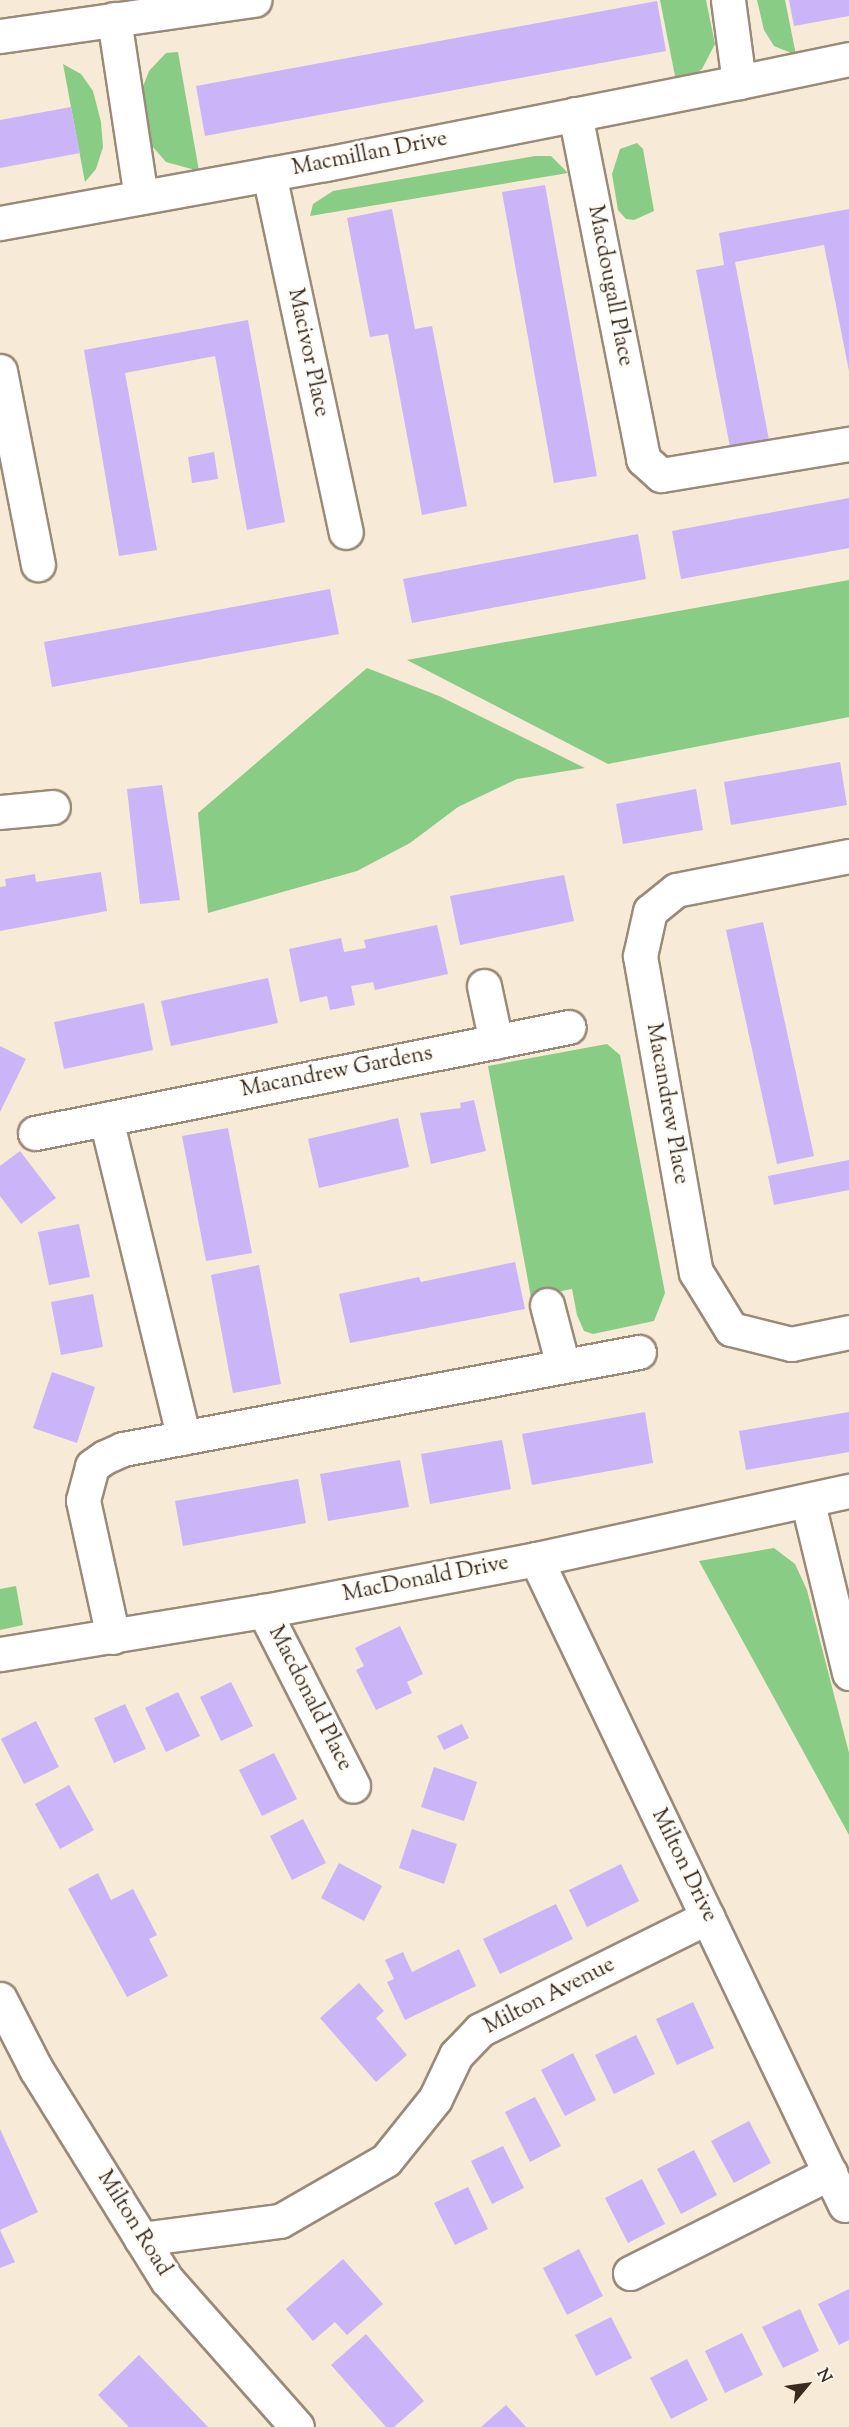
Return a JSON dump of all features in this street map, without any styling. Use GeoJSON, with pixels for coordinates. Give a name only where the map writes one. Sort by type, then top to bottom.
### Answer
{"type":"FeatureCollection","features":[{"type":"Feature","properties":{"kind":"street"},"geometry":{"type":"LineString","coordinates":[[0,36],[254,0]]}},
{"type":"Feature","properties":{"kind":"street"},"geometry":{"type":"LineString","coordinates":[[728,0],[739,82]]}},
{"type":"Feature","properties":{"kind":"street"},"geometry":{"type":"LineString","coordinates":[[114,19],[141,197]]}},
{"type":"Feature","properties":{"kind":"street","name":"Macmillan Drive"},"geometry":{"type":"LineString","coordinates":[[0,223],[268,174],[849,59]]}},
{"type":"Feature","properties":{"kind":"street","name":"Macdougall Place"},"geometry":{"type":"LineString","coordinates":[[575,114],[643,459],[661,475],[849,444]]}},
{"type":"Feature","properties":{"kind":"street","name":"Macivor Place"},"geometry":{"type":"LineString","coordinates":[[268,174],[346,532]]}},
{"type":"Feature","properties":{"kind":"street"},"geometry":{"type":"LineString","coordinates":[[0,371],[38,564]]}},
{"type":"Feature","properties":{"kind":"street"},"geometry":{"type":"LineString","coordinates":[[0,812],[52,807]]}},
{"type":"Feature","properties":{"kind":"street","name":"Macandrew Place"},"geometry":{"type":"LineString","coordinates":[[849,856],[676,890],[650,911],[640,956],[696,1272],[731,1329],[791,1344],[849,1332]]}},
{"type":"Feature","properties":{"kind":"street"},"geometry":{"type":"LineString","coordinates":[[484,986],[496,1042]]}},
{"type":"Feature","properties":{"kind":"street","name":"Macandrew Gardens"},"geometry":{"type":"LineString","coordinates":[[35,1133],[569,1027]]}},
{"type":"Feature","properties":{"kind":"street"},"geometry":{"type":"LineString","coordinates":[[106,1119],[184,1438]]}},
{"type":"Feature","properties":{"kind":"street"},"geometry":{"type":"LineString","coordinates":[[548,1305],[562,1366]]}},
{"type":"Feature","properties":{"kind":"street"},"geometry":{"type":"LineString","coordinates":[[113,1637],[83,1500],[85,1482],[92,1467],[114,1453],[639,1352]]}},
{"type":"Feature","properties":{"kind":"street","name":"MacDonald Drive"},"geometry":{"type":"LineString","coordinates":[[0,1654],[264,1611],[536,1559],[808,1503],[849,1491]]}},
{"type":"Feature","properties":{"kind":"street"},"geometry":{"type":"LineString","coordinates":[[808,1503],[849,1673]]}},
{"type":"Feature","properties":{"kind":"street","name":"Milton Drive"},"geometry":{"type":"LineString","coordinates":[[536,1559],[845,2205]]}},
{"type":"Feature","properties":{"kind":"street","name":"Macdonald Place"},"geometry":{"type":"LineString","coordinates":[[264,1611],[353,1786]]}},
{"type":"Feature","properties":{"kind":"street","name":"Milton Avenue"},"geometry":{"type":"LineString","coordinates":[[141,2239],[280,2221],[386,2160],[435,2099],[456,2055],[480,2030],[708,1917]]}},
{"type":"Feature","properties":{"kind":"street","name":"Milton Road"},"geometry":{"type":"LineString","coordinates":[[0,1999],[36,2069],[167,2280],[297,2427]]}},
{"type":"Feature","properties":{"kind":"street"},"geometry":{"type":"LineString","coordinates":[[630,2273],[830,2173]]}},
{"type":"Feature","properties":{"kind":"green space"},"geometry":{"type":"Polygon","coordinates":[[[660,0],[706,0],[715,44],[702,69],[690,78],[676,81],[660,0]]]}},
{"type":"Feature","properties":{"kind":"green space"},"geometry":{"type":"Polygon","coordinates":[[[757,0],[785,0],[796,55],[774,46],[764,30],[757,0]]]}},
{"type":"Feature","properties":{"kind":"green space"},"geometry":{"type":"Polygon","coordinates":[[[178,52],[199,171],[166,162],[152,146],[144,117],[142,89],[149,71],[166,53],[178,52]]]}},
{"type":"Feature","properties":{"kind":"green space"},"geometry":{"type":"Polygon","coordinates":[[[63,64],[81,74],[93,91],[101,122],[103,147],[96,169],[85,182],[63,64]]]}},
{"type":"Feature","properties":{"kind":"green space"},"geometry":{"type":"Polygon","coordinates":[[[637,143],[643,149],[654,211],[634,220],[626,219],[618,210],[612,174],[620,149],[637,143]]]}},
{"type":"Feature","properties":{"kind":"green space"},"geometry":{"type":"Polygon","coordinates":[[[535,156],[551,156],[568,173],[310,216],[313,204],[333,191],[535,156]]]}},
{"type":"Feature","properties":{"kind":"green space"},"geometry":{"type":"Polygon","coordinates":[[[849,580],[849,717],[608,764],[407,660],[849,580]]]}},
{"type":"Feature","properties":{"kind":"green space"},"geometry":{"type":"Polygon","coordinates":[[[367,668],[439,696],[585,768],[517,779],[458,807],[410,843],[357,871],[208,913],[198,813],[367,668]]]}},
{"type":"Feature","properties":{"kind":"green space"},"geometry":{"type":"Polygon","coordinates":[[[607,1044],[620,1055],[665,1293],[654,1321],[593,1334],[584,1331],[577,1315],[572,1289],[531,1297],[488,1066],[607,1044]]]}},
{"type":"Feature","properties":{"kind":"green space"},"geometry":{"type":"Polygon","coordinates":[[[774,1548],[795,1564],[807,1590],[849,1753],[849,1835],[699,1561],[774,1548]]]}},
{"type":"Feature","properties":{"kind":"green space"},"geometry":{"type":"Polygon","coordinates":[[[16,1586],[23,1625],[0,1630],[0,1589],[16,1586]]]}},
{"type":"Feature","properties":{"kind":"building"},"geometry":{"type":"Polygon","coordinates":[[[789,0],[849,0],[849,16],[794,26],[789,0]]]}},
{"type":"Feature","properties":{"kind":"building"},"geometry":{"type":"Polygon","coordinates":[[[657,1],[666,51],[205,136],[196,86],[657,1]]]}},
{"type":"Feature","properties":{"kind":"building"},"geometry":{"type":"Polygon","coordinates":[[[71,107],[80,153],[0,168],[0,120],[71,107]]]}},
{"type":"Feature","properties":{"kind":"building"},"geometry":{"type":"Polygon","coordinates":[[[545,185],[597,476],[554,483],[502,192],[545,185]]]}},
{"type":"Feature","properties":{"kind":"building"},"geometry":{"type":"Polygon","coordinates":[[[392,209],[415,329],[432,326],[467,506],[422,515],[388,334],[370,337],[347,218],[392,209]]]}},
{"type":"Feature","properties":{"kind":"building"},"geometry":{"type":"Polygon","coordinates":[[[849,209],[849,371],[824,245],[735,262],[769,440],[730,447],[696,270],[724,265],[719,233],[849,209]]]}},
{"type":"Feature","properties":{"kind":"building"},"geometry":{"type":"Polygon","coordinates":[[[248,320],[285,522],[247,530],[215,356],[125,373],[157,550],[119,556],[84,350],[248,320]]]}},
{"type":"Feature","properties":{"kind":"building"},"geometry":{"type":"Polygon","coordinates":[[[214,452],[218,479],[192,483],[188,457],[214,452]]]}},
{"type":"Feature","properties":{"kind":"building"},"geometry":{"type":"Polygon","coordinates":[[[849,498],[849,548],[681,579],[672,531],[849,498]]]}},
{"type":"Feature","properties":{"kind":"building"},"geometry":{"type":"Polygon","coordinates":[[[638,534],[646,579],[412,623],[403,579],[638,534]]]}},
{"type":"Feature","properties":{"kind":"building"},"geometry":{"type":"Polygon","coordinates":[[[330,589],[339,634],[52,687],[44,642],[330,589]]]}},
{"type":"Feature","properties":{"kind":"building"},"geometry":{"type":"Polygon","coordinates":[[[840,762],[847,805],[731,825],[724,782],[840,762]]]}},
{"type":"Feature","properties":{"kind":"building"},"geometry":{"type":"Polygon","coordinates":[[[162,785],[180,900],[140,904],[127,789],[162,785]]]}},
{"type":"Feature","properties":{"kind":"building"},"geometry":{"type":"Polygon","coordinates":[[[696,789],[703,830],[623,844],[616,804],[696,789]]]}},
{"type":"Feature","properties":{"kind":"building"},"geometry":{"type":"Polygon","coordinates":[[[101,872],[107,911],[0,931],[0,887],[6,886],[5,879],[35,874],[36,882],[101,872]]]}},
{"type":"Feature","properties":{"kind":"building"},"geometry":{"type":"Polygon","coordinates":[[[564,875],[574,921],[460,945],[450,896],[564,875]]]}},
{"type":"Feature","properties":{"kind":"building"},"geometry":{"type":"Polygon","coordinates":[[[763,922],[814,1156],[777,1164],[726,930],[763,922]]]}},
{"type":"Feature","properties":{"kind":"building"},"geometry":{"type":"Polygon","coordinates":[[[437,925],[448,974],[375,990],[373,982],[351,986],[355,1005],[330,1010],[327,996],[300,1002],[289,949],[341,938],[344,952],[366,948],[364,940],[437,925]]]}},
{"type":"Feature","properties":{"kind":"building"},"geometry":{"type":"Polygon","coordinates":[[[268,978],[278,1023],[171,1046],[161,1001],[268,978]]]}},
{"type":"Feature","properties":{"kind":"building"},"geometry":{"type":"Polygon","coordinates":[[[144,1003],[153,1050],[64,1069],[54,1022],[144,1003]]]}},
{"type":"Feature","properties":{"kind":"building"},"geometry":{"type":"Polygon","coordinates":[[[0,1046],[26,1059],[0,1112],[0,1046]]]}},
{"type":"Feature","properties":{"kind":"building"},"geometry":{"type":"Polygon","coordinates":[[[474,1100],[486,1151],[431,1164],[420,1113],[461,1108],[460,1103],[474,1100]]]}},
{"type":"Feature","properties":{"kind":"building"},"geometry":{"type":"Polygon","coordinates":[[[398,1118],[409,1167],[319,1188],[308,1139],[398,1118]]]}},
{"type":"Feature","properties":{"kind":"building"},"geometry":{"type":"Polygon","coordinates":[[[228,1128],[252,1253],[206,1261],[182,1136],[228,1128]]]}},
{"type":"Feature","properties":{"kind":"building"},"geometry":{"type":"Polygon","coordinates":[[[20,1151],[56,1198],[21,1224],[0,1196],[0,1166],[20,1151]]]}},
{"type":"Feature","properties":{"kind":"building"},"geometry":{"type":"Polygon","coordinates":[[[849,1160],[849,1190],[774,1205],[768,1176],[849,1160]]]}},
{"type":"Feature","properties":{"kind":"building"},"geometry":{"type":"Polygon","coordinates":[[[79,1224],[90,1277],[49,1285],[38,1232],[79,1224]]]}},
{"type":"Feature","properties":{"kind":"building"},"geometry":{"type":"Polygon","coordinates":[[[515,1262],[525,1309],[350,1343],[339,1294],[419,1277],[421,1282],[515,1262]]]}},
{"type":"Feature","properties":{"kind":"building"},"geometry":{"type":"Polygon","coordinates":[[[259,1265],[281,1384],[233,1393],[211,1275],[259,1265]]]}},
{"type":"Feature","properties":{"kind":"building"},"geometry":{"type":"Polygon","coordinates":[[[93,1294],[103,1347],[61,1355],[51,1302],[93,1294]]]}},
{"type":"Feature","properties":{"kind":"building"},"geometry":{"type":"Polygon","coordinates":[[[52,1372],[95,1387],[77,1443],[33,1428],[52,1372]]]}},
{"type":"Feature","properties":{"kind":"building"},"geometry":{"type":"Polygon","coordinates":[[[645,1412],[653,1463],[532,1485],[522,1434],[645,1412]]]}},
{"type":"Feature","properties":{"kind":"building"},"geometry":{"type":"Polygon","coordinates":[[[849,1412],[849,1452],[746,1470],[739,1431],[849,1412]]]}},
{"type":"Feature","properties":{"kind":"building"},"geometry":{"type":"Polygon","coordinates":[[[502,1440],[511,1489],[430,1504],[421,1454],[502,1440]]]}},
{"type":"Feature","properties":{"kind":"building"},"geometry":{"type":"Polygon","coordinates":[[[400,1460],[409,1507],[328,1521],[320,1474],[400,1460]]]}},
{"type":"Feature","properties":{"kind":"building"},"geometry":{"type":"Polygon","coordinates":[[[298,1479],[306,1523],[183,1546],[175,1501],[298,1479]]]}},
{"type":"Feature","properties":{"kind":"building"},"geometry":{"type":"Polygon","coordinates":[[[400,1626],[423,1674],[407,1682],[412,1693],[376,1710],[356,1670],[364,1666],[355,1648],[400,1626]]]}},
{"type":"Feature","properties":{"kind":"building"},"geometry":{"type":"Polygon","coordinates":[[[231,1682],[253,1726],[221,1741],[200,1697],[231,1682]]]}},
{"type":"Feature","properties":{"kind":"building"},"geometry":{"type":"Polygon","coordinates":[[[178,1692],[200,1736],[166,1752],[145,1708],[178,1692]]]}},
{"type":"Feature","properties":{"kind":"building"},"geometry":{"type":"Polygon","coordinates":[[[125,1704],[146,1749],[114,1763],[94,1718],[125,1704]]]}},
{"type":"Feature","properties":{"kind":"building"},"geometry":{"type":"Polygon","coordinates":[[[36,1721],[59,1767],[24,1784],[1,1739],[36,1721]]]}},
{"type":"Feature","properties":{"kind":"building"},"geometry":{"type":"Polygon","coordinates":[[[462,1724],[469,1738],[444,1750],[437,1736],[462,1724]]]}},
{"type":"Feature","properties":{"kind":"building"},"geometry":{"type":"Polygon","coordinates":[[[274,1753],[297,1799],[262,1816],[239,1770],[274,1753]]]}},
{"type":"Feature","properties":{"kind":"building"},"geometry":{"type":"Polygon","coordinates":[[[434,1767],[477,1782],[464,1821],[421,1807],[434,1767]]]}},
{"type":"Feature","properties":{"kind":"building"},"geometry":{"type":"Polygon","coordinates":[[[69,1785],[94,1830],[60,1849],[35,1804],[69,1785]]]}},
{"type":"Feature","properties":{"kind":"building"},"geometry":{"type":"Polygon","coordinates":[[[303,1819],[326,1863],[292,1880],[270,1836],[303,1819]]]}},
{"type":"Feature","properties":{"kind":"building"},"geometry":{"type":"Polygon","coordinates":[[[412,1829],[457,1844],[444,1884],[399,1868],[412,1829]]]}},
{"type":"Feature","properties":{"kind":"building"},"geometry":{"type":"Polygon","coordinates":[[[339,1863],[382,1886],[364,1921],[321,1898],[339,1863]]]}},
{"type":"Feature","properties":{"kind":"building"},"geometry":{"type":"Polygon","coordinates":[[[621,1864],[639,1901],[587,1927],[569,1890],[621,1864]]]}},
{"type":"Feature","properties":{"kind":"building"},"geometry":{"type":"Polygon","coordinates":[[[98,1873],[111,1900],[133,1889],[157,1935],[149,1939],[168,1976],[127,1997],[68,1889],[98,1873]]]}},
{"type":"Feature","properties":{"kind":"building"},"geometry":{"type":"Polygon","coordinates":[[[556,1904],[573,1939],[500,1974],[483,1939],[556,1904]]]}},
{"type":"Feature","properties":{"kind":"building"},"geometry":{"type":"Polygon","coordinates":[[[459,1949],[476,1986],[405,2020],[387,1982],[394,1979],[385,1960],[403,1952],[412,1972],[459,1949]]]}},
{"type":"Feature","properties":{"kind":"building"},"geometry":{"type":"Polygon","coordinates":[[[359,1983],[384,2011],[376,2018],[407,2055],[376,2082],[320,2018],[359,1983]]]}},
{"type":"Feature","properties":{"kind":"building"},"geometry":{"type":"Polygon","coordinates":[[[693,2002],[714,2048],[677,2065],[656,2019],[693,2002]]]}},
{"type":"Feature","properties":{"kind":"building"},"geometry":{"type":"Polygon","coordinates":[[[636,2035],[655,2074],[614,2094],[595,2055],[636,2035]]]}},
{"type":"Feature","properties":{"kind":"building"},"geometry":{"type":"Polygon","coordinates":[[[573,2053],[596,2100],[565,2116],[541,2070],[573,2053]]]}},
{"type":"Feature","properties":{"kind":"building"},"geometry":{"type":"Polygon","coordinates":[[[535,2097],[561,2146],[530,2162],[505,2112],[535,2097]]]}},
{"type":"Feature","properties":{"kind":"building"},"geometry":{"type":"Polygon","coordinates":[[[749,2121],[771,2163],[734,2183],[711,2141],[749,2121]]]}},
{"type":"Feature","properties":{"kind":"building"},"geometry":{"type":"Polygon","coordinates":[[[0,2129],[38,2212],[0,2230],[0,2129]]]}},
{"type":"Feature","properties":{"kind":"building"},"geometry":{"type":"Polygon","coordinates":[[[503,2146],[524,2188],[492,2204],[471,2161],[503,2146]]]}},
{"type":"Feature","properties":{"kind":"building"},"geometry":{"type":"Polygon","coordinates":[[[694,2150],[717,2195],[681,2214],[657,2169],[694,2150]]]}},
{"type":"Feature","properties":{"kind":"building"},"geometry":{"type":"Polygon","coordinates":[[[642,2179],[665,2224],[628,2243],[605,2198],[642,2179]]]}},
{"type":"Feature","properties":{"kind":"building"},"geometry":{"type":"Polygon","coordinates":[[[468,2187],[488,2229],[455,2245],[434,2203],[468,2187]]]}},
{"type":"Feature","properties":{"kind":"building"},"geometry":{"type":"Polygon","coordinates":[[[0,2230],[15,2262],[0,2268],[0,2230]]]}},
{"type":"Feature","properties":{"kind":"building"},"geometry":{"type":"Polygon","coordinates":[[[579,2249],[603,2296],[567,2315],[543,2268],[579,2249]]]}},
{"type":"Feature","properties":{"kind":"building"},"geometry":{"type":"Polygon","coordinates":[[[343,2259],[383,2304],[347,2335],[335,2322],[313,2341],[286,2309],[343,2259]]]}},
{"type":"Feature","properties":{"kind":"building"},"geometry":{"type":"Polygon","coordinates":[[[849,2289],[849,2340],[839,2345],[818,2304],[849,2289]]]}},
{"type":"Feature","properties":{"kind":"building"},"geometry":{"type":"Polygon","coordinates":[[[800,2309],[819,2351],[783,2368],[762,2327],[800,2309]]]}},
{"type":"Feature","properties":{"kind":"building"},"geometry":{"type":"Polygon","coordinates":[[[611,2317],[632,2358],[596,2376],[575,2335],[611,2317]]]}},
{"type":"Feature","properties":{"kind":"building"},"geometry":{"type":"Polygon","coordinates":[[[742,2333],[763,2375],[725,2393],[705,2351],[742,2333]]]}},
{"type":"Feature","properties":{"kind":"building"},"geometry":{"type":"Polygon","coordinates":[[[366,2334],[424,2401],[394,2427],[386,2427],[331,2365],[366,2334]]]}},
{"type":"Feature","properties":{"kind":"building"},"geometry":{"type":"Polygon","coordinates":[[[139,2355],[208,2427],[129,2427],[98,2395],[139,2355]]]}},
{"type":"Feature","properties":{"kind":"building"},"geometry":{"type":"Polygon","coordinates":[[[687,2359],[708,2400],[671,2419],[650,2378],[687,2359]]]}},
{"type":"Feature","properties":{"kind":"building"},"geometry":{"type":"Polygon","coordinates":[[[506,2405],[526,2427],[481,2427],[506,2405]]]}}]}
